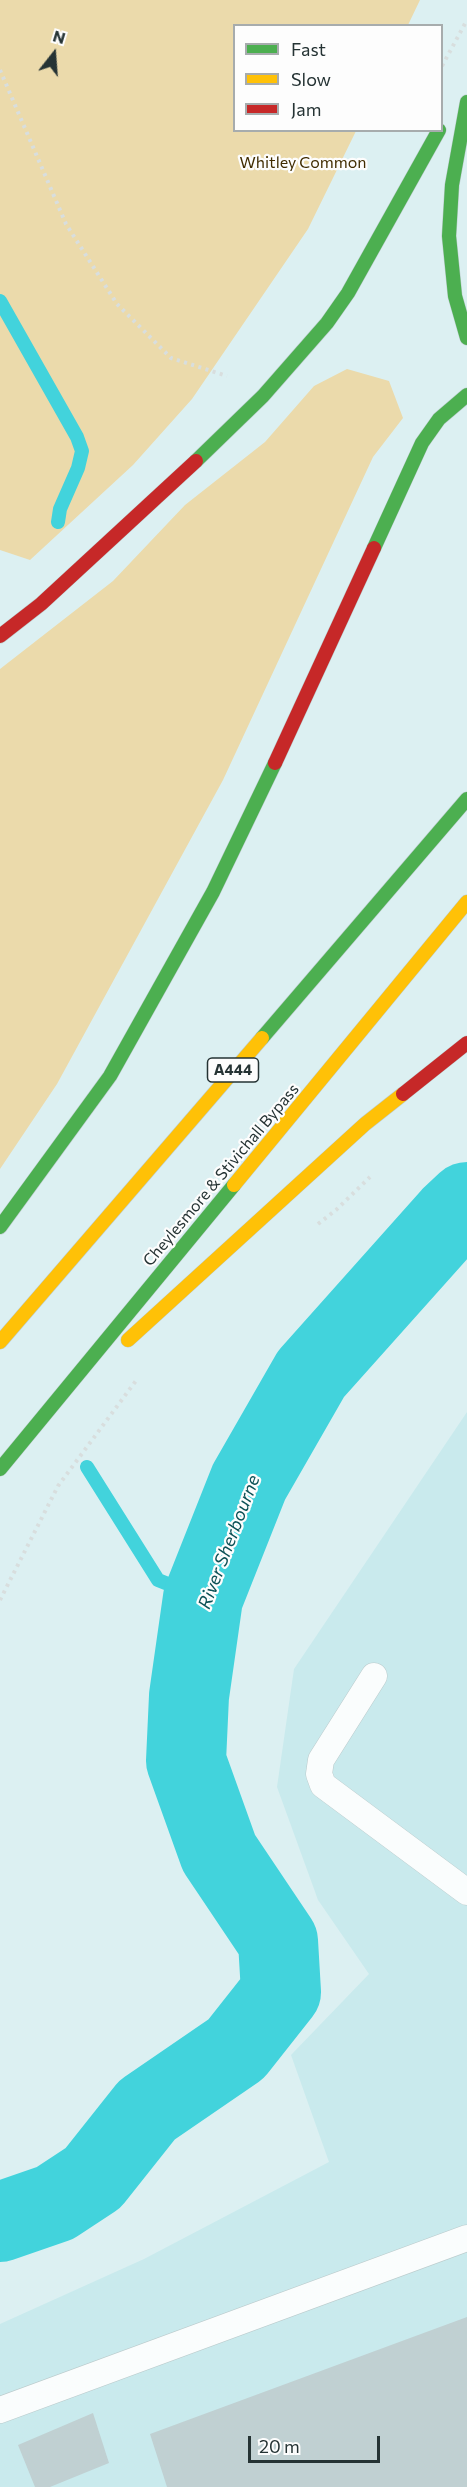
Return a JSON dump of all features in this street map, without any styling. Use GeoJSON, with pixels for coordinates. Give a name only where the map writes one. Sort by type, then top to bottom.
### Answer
{"type":"FeatureCollection","features":[{"type":"Feature","properties":{"kind":"highway"},"geometry":{"type":"LineString","coordinates":[[445,121],[467,85]]}},
{"type":"Feature","properties":{"kind":"highway"},"geometry":{"type":"LineString","coordinates":[[467,102],[452,185],[449,236],[455,296],[467,338]]}},
{"type":"Feature","properties":{"kind":"highway"},"geometry":{"type":"LineString","coordinates":[[0,636],[41,604],[234,426],[327,323],[348,293],[439,132]]}},
{"type":"Feature","properties":{"kind":"highway"},"geometry":{"type":"LineString","coordinates":[[0,1227],[116,1066],[213,891],[307,695],[422,443],[439,420],[467,395]]}},
{"type":"Feature","properties":{"kind":"highway","name":"A444"},"geometry":{"type":"LineString","coordinates":[[0,1342],[467,799]]}},
{"type":"Feature","properties":{"kind":"highway","name":"Cheylesmore & Stivichall Bypass"},"geometry":{"type":"LineString","coordinates":[[0,1468],[467,902]]}},
{"type":"Feature","properties":{"kind":"highway"},"geometry":{"type":"LineString","coordinates":[[40,1419],[365,1124],[467,1043]]}},
{"type":"Feature","properties":{"kind":"lane"},"geometry":{"type":"LineString","coordinates":[[375,1676],[321,1760],[319,1774],[323,1785],[467,1892]]}},
{"type":"Feature","properties":{"kind":"lane"},"geometry":{"type":"LineString","coordinates":[[0,2410],[467,2238]]}},
{"type":"Feature","properties":{"kind":"path"},"geometry":{"type":"LineString","coordinates":[[443,62],[467,20]]}},
{"type":"Feature","properties":{"kind":"path"},"geometry":{"type":"LineString","coordinates":[[0,70],[66,224],[117,304],[171,358],[237,379]]}},
{"type":"Feature","properties":{"kind":"path"},"geometry":{"type":"LineString","coordinates":[[318,1225],[377,1170]]}},
{"type":"Feature","properties":{"kind":"path"},"geometry":{"type":"LineString","coordinates":[[0,1600],[58,1486],[139,1376]]}},
{"type":"Feature","properties":{"kind":"shaded area"},"geometry":{"type":"Polygon","coordinates":[[[467,1412],[467,2487],[0,2487],[0,2324],[144,2259],[329,2162],[291,2055],[369,1974],[318,1900],[277,1787],[294,1669],[467,1412]]]}},
{"type":"Feature","properties":{"kind":"green space","name":"Whitley Common"},"geometry":{"type":"Polygon","coordinates":[[[0,0],[420,0],[408,24],[233,24],[233,132],[356,132],[308,229],[192,399],[133,465],[30,560],[0,550],[0,0]]]}},
{"type":"Feature","properties":{"kind":"green space"},"geometry":{"type":"Polygon","coordinates":[[[347,369],[389,381],[403,418],[373,457],[223,780],[57,1084],[0,1169],[0,669],[113,581],[185,505],[265,442],[314,386],[347,369]]]}},
{"type":"Feature","properties":{"kind":"building"},"geometry":{"type":"Polygon","coordinates":[[[467,2317],[467,2487],[167,2487],[150,2434],[467,2317]]]}},
{"type":"Feature","properties":{"kind":"building"},"geometry":{"type":"Polygon","coordinates":[[[93,2413],[109,2463],[50,2487],[35,2487],[18,2445],[93,2413]]]}},
{"type":"Feature","properties":{"kind":"waterway"},"geometry":{"type":"LineString","coordinates":[[0,301],[77,437],[82,451],[78,468],[60,509],[58,522]]}},
{"type":"Feature","properties":{"kind":"waterway","name":"River Sherbourne"},"geometry":{"type":"LineString","coordinates":[[0,2222],[55,2203],[93,2178],[147,2110],[236,2049],[281,1992],[278,1941],[219,1853],[186,1761],[189,1696],[203,1598],[249,1482],[311,1374],[467,1202]]}},
{"type":"Feature","properties":{"kind":"waterway"},"geometry":{"type":"LineString","coordinates":[[87,1467],[158,1580],[203,1598]]}},
{"type":"Feature","properties":{"kind":"traffic: fast"},"geometry":{"type":"LineString","coordinates":[[467,102],[452,185],[449,236],[455,296],[467,338]]}},
{"type":"Feature","properties":{"kind":"traffic: fast"},"geometry":{"type":"LineString","coordinates":[[196,461],[263,396],[327,323],[348,293],[438,132]]}},
{"type":"Feature","properties":{"kind":"traffic: fast"},"geometry":{"type":"LineString","coordinates":[[374,548],[422,443],[439,419],[467,395]]}},
{"type":"Feature","properties":{"kind":"traffic: fast"},"geometry":{"type":"LineString","coordinates":[[0,1227],[110,1076],[213,892],[275,763]]}},
{"type":"Feature","properties":{"kind":"traffic: fast"},"geometry":{"type":"LineString","coordinates":[[262,1038],[467,799]]}},
{"type":"Feature","properties":{"kind":"traffic: fast"},"geometry":{"type":"LineString","coordinates":[[0,1469],[234,1185]]}},
{"type":"Feature","properties":{"kind":"traffic: slow"},"geometry":{"type":"LineString","coordinates":[[234,1185],[467,902]]}},
{"type":"Feature","properties":{"kind":"traffic: slow"},"geometry":{"type":"LineString","coordinates":[[0,1342],[262,1038]]}},
{"type":"Feature","properties":{"kind":"traffic: slow"},"geometry":{"type":"LineString","coordinates":[[128,1340],[365,1124],[403,1094]]}},
{"type":"Feature","properties":{"kind":"traffic: jam"},"geometry":{"type":"LineString","coordinates":[[0,636],[41,604],[196,461]]}},
{"type":"Feature","properties":{"kind":"traffic: jam"},"geometry":{"type":"LineString","coordinates":[[275,763],[374,548]]}},
{"type":"Feature","properties":{"kind":"traffic: jam"},"geometry":{"type":"LineString","coordinates":[[403,1094],[467,1043]]}}]}
